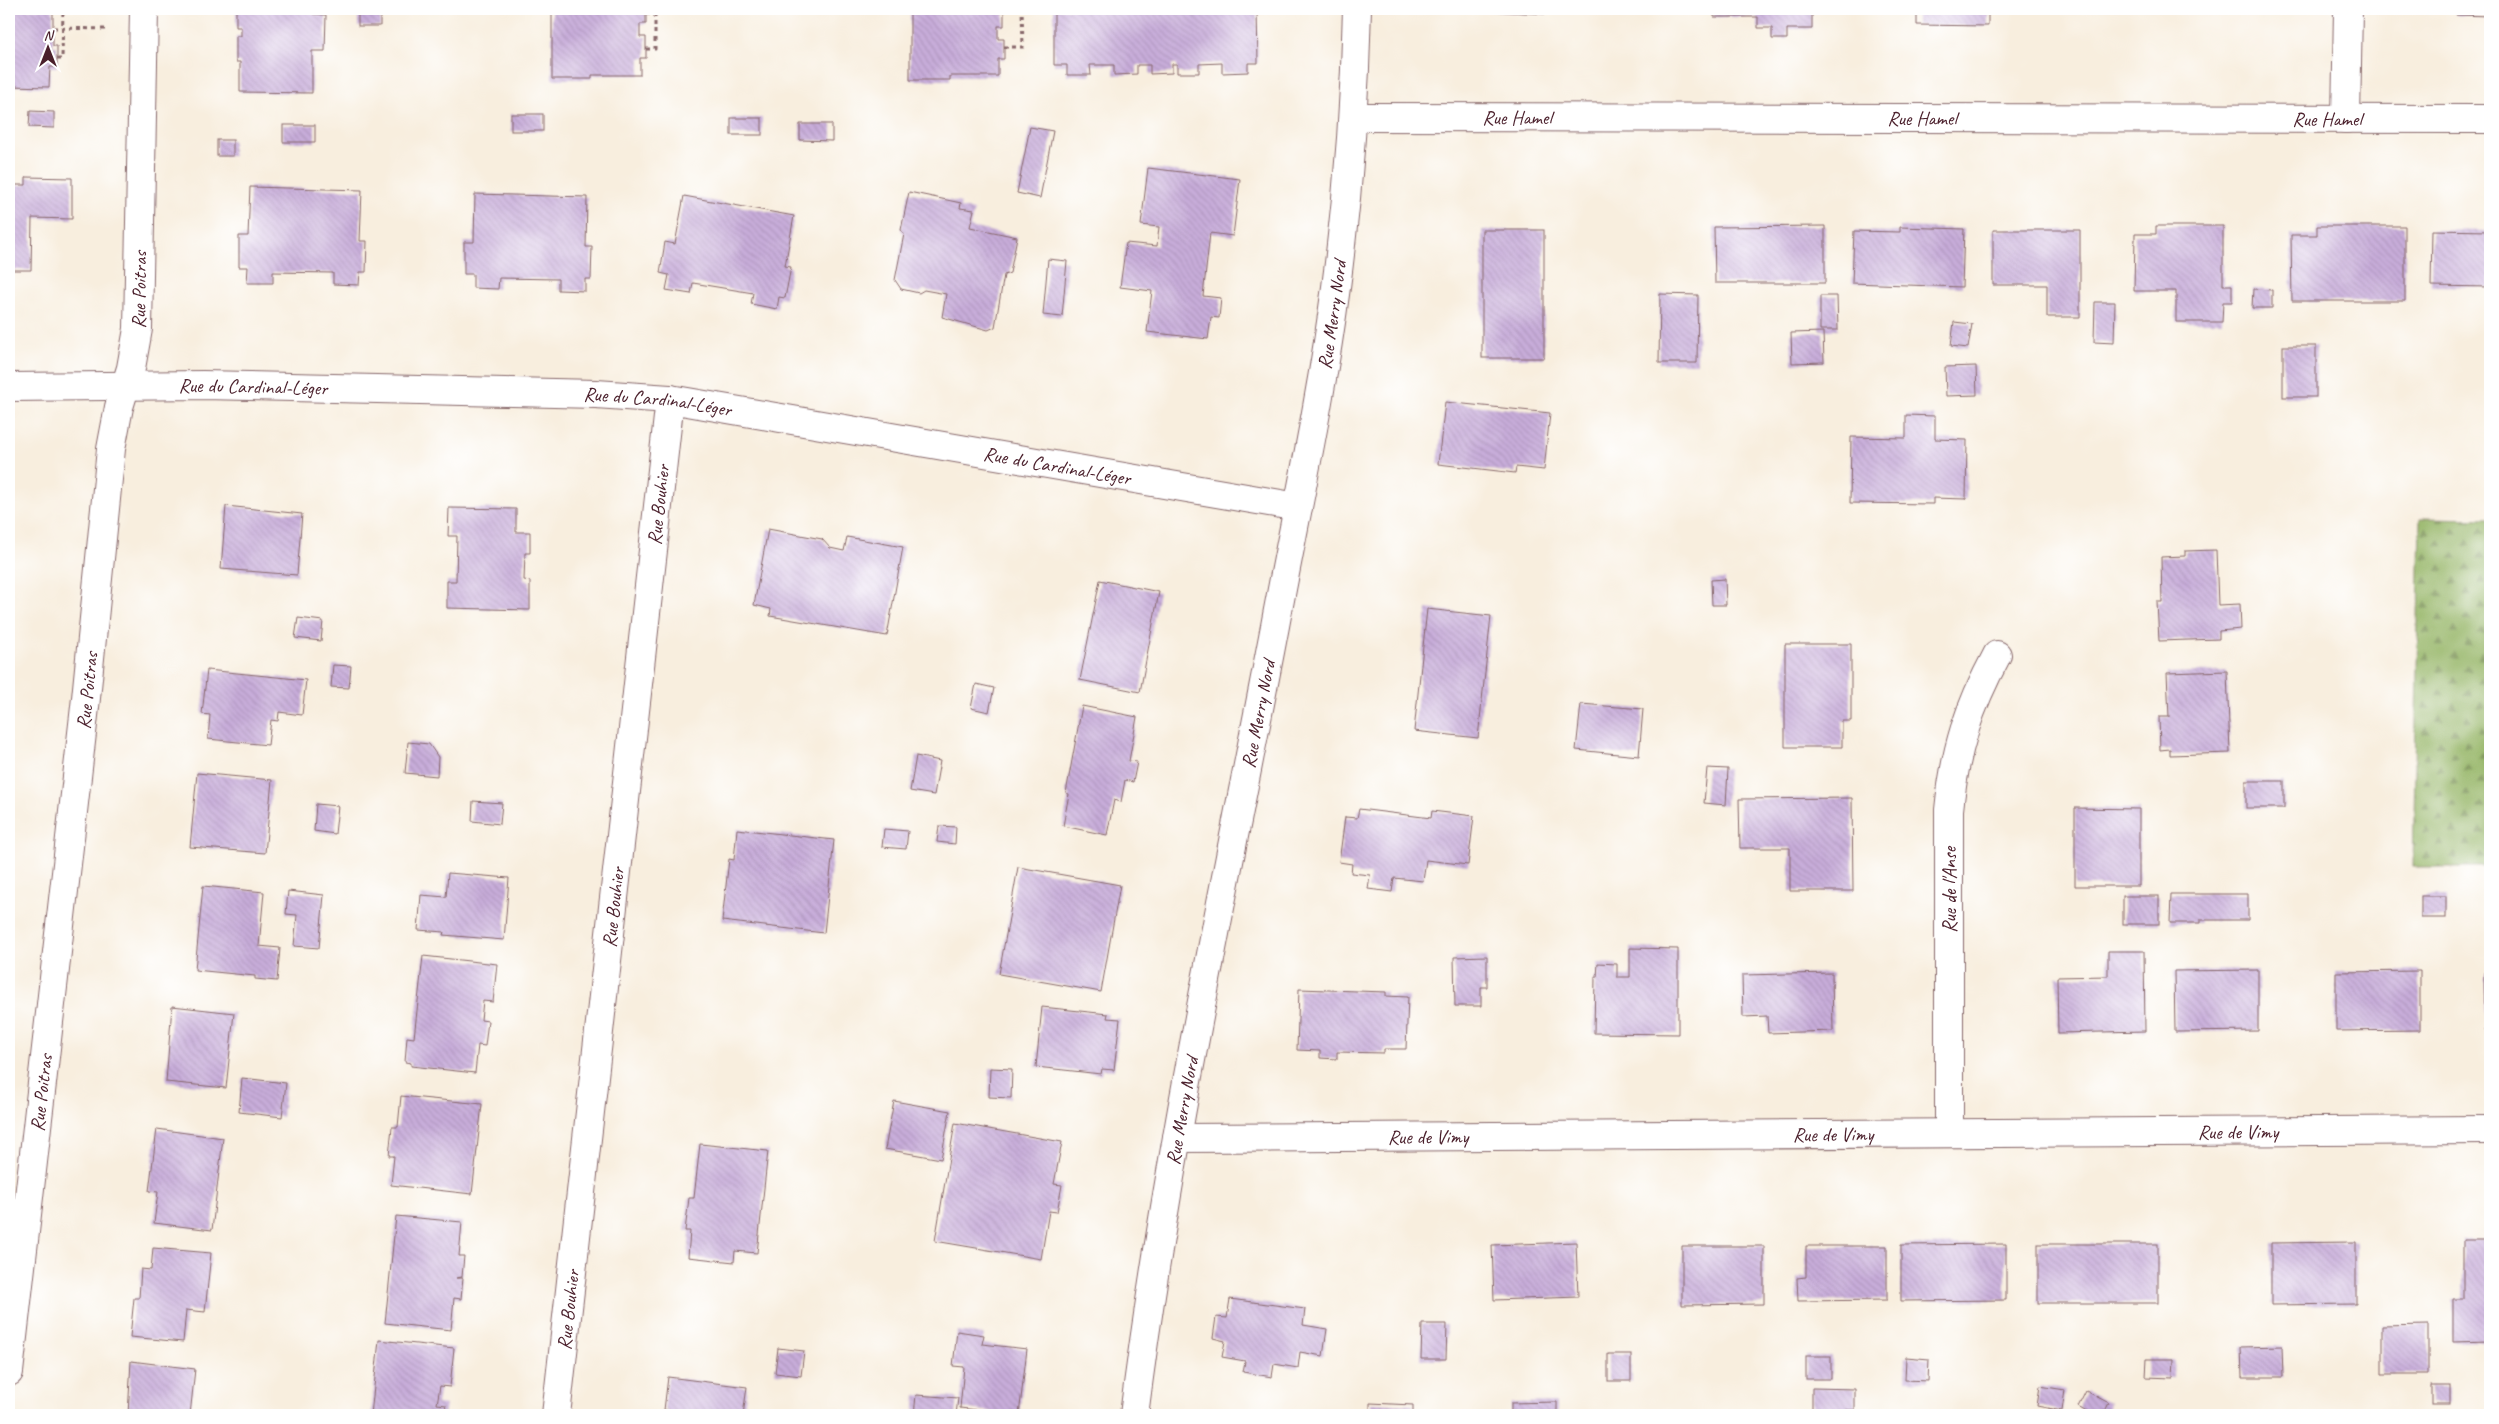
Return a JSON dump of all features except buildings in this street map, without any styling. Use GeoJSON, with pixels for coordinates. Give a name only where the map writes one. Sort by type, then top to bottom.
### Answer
{"type":"FeatureCollection","features":[{"type":"Feature","properties":{"kind":"street","name":"Rue Merry Nord"},"geometry":{"type":"LineString","coordinates":[[1134,1415],[1148,1304],[1177,1138],[1316,413],[1336,288],[1353,117],[1357,9]]}},
{"type":"Feature","properties":{"kind":"street"},"geometry":{"type":"LineString","coordinates":[[2346,119],[2348,9]]}},
{"type":"Feature","properties":{"kind":"street","name":"Rue Poitras"},"geometry":{"type":"LineString","coordinates":[[9,1372],[85,708],[111,449],[131,368],[138,329],[144,19]]}},
{"type":"Feature","properties":{"kind":"street","name":"Rue Hamel"},"geometry":{"type":"LineString","coordinates":[[1353,117],[2490,119]]}},
{"type":"Feature","properties":{"kind":"street","name":"Rue du Cardinal-Léger"},"geometry":{"type":"LineString","coordinates":[[9,388],[204,385],[596,394],[670,399],[1298,507]]}},
{"type":"Feature","properties":{"kind":"street","name":"Rue Bouhier"},"geometry":{"type":"LineString","coordinates":[[556,1415],[670,399]]}},
{"type":"Feature","properties":{"kind":"street","name":"Rue de l'Anse"},"geometry":{"type":"LineString","coordinates":[[1949,1133],[1949,810],[1954,766],[1966,720],[1979,688],[1996,655]]}},
{"type":"Feature","properties":{"kind":"street","name":"Rue de Vimy"},"geometry":{"type":"LineString","coordinates":[[1177,1138],[2490,1130]]}},
{"type":"Feature","properties":{"kind":"path"},"geometry":{"type":"LineString","coordinates":[[57,60],[62,60],[62,9]]}},
{"type":"Feature","properties":{"kind":"path"},"geometry":{"type":"LineString","coordinates":[[646,49],[655,49],[655,9]]}},
{"type":"Feature","properties":{"kind":"path"},"geometry":{"type":"LineString","coordinates":[[1004,47],[1023,47],[1022,9]]}},
{"type":"Feature","properties":{"kind":"path"},"geometry":{"type":"LineString","coordinates":[[646,14],[655,14]]}},
{"type":"Feature","properties":{"kind":"path"},"geometry":{"type":"LineString","coordinates":[[52,28],[144,19]]}},
{"type":"Feature","properties":{"kind":"green space"},"geometry":{"type":"Polygon","coordinates":[[[2420,518],[2490,519],[2490,867],[2413,867],[2420,518]]]}}]}
